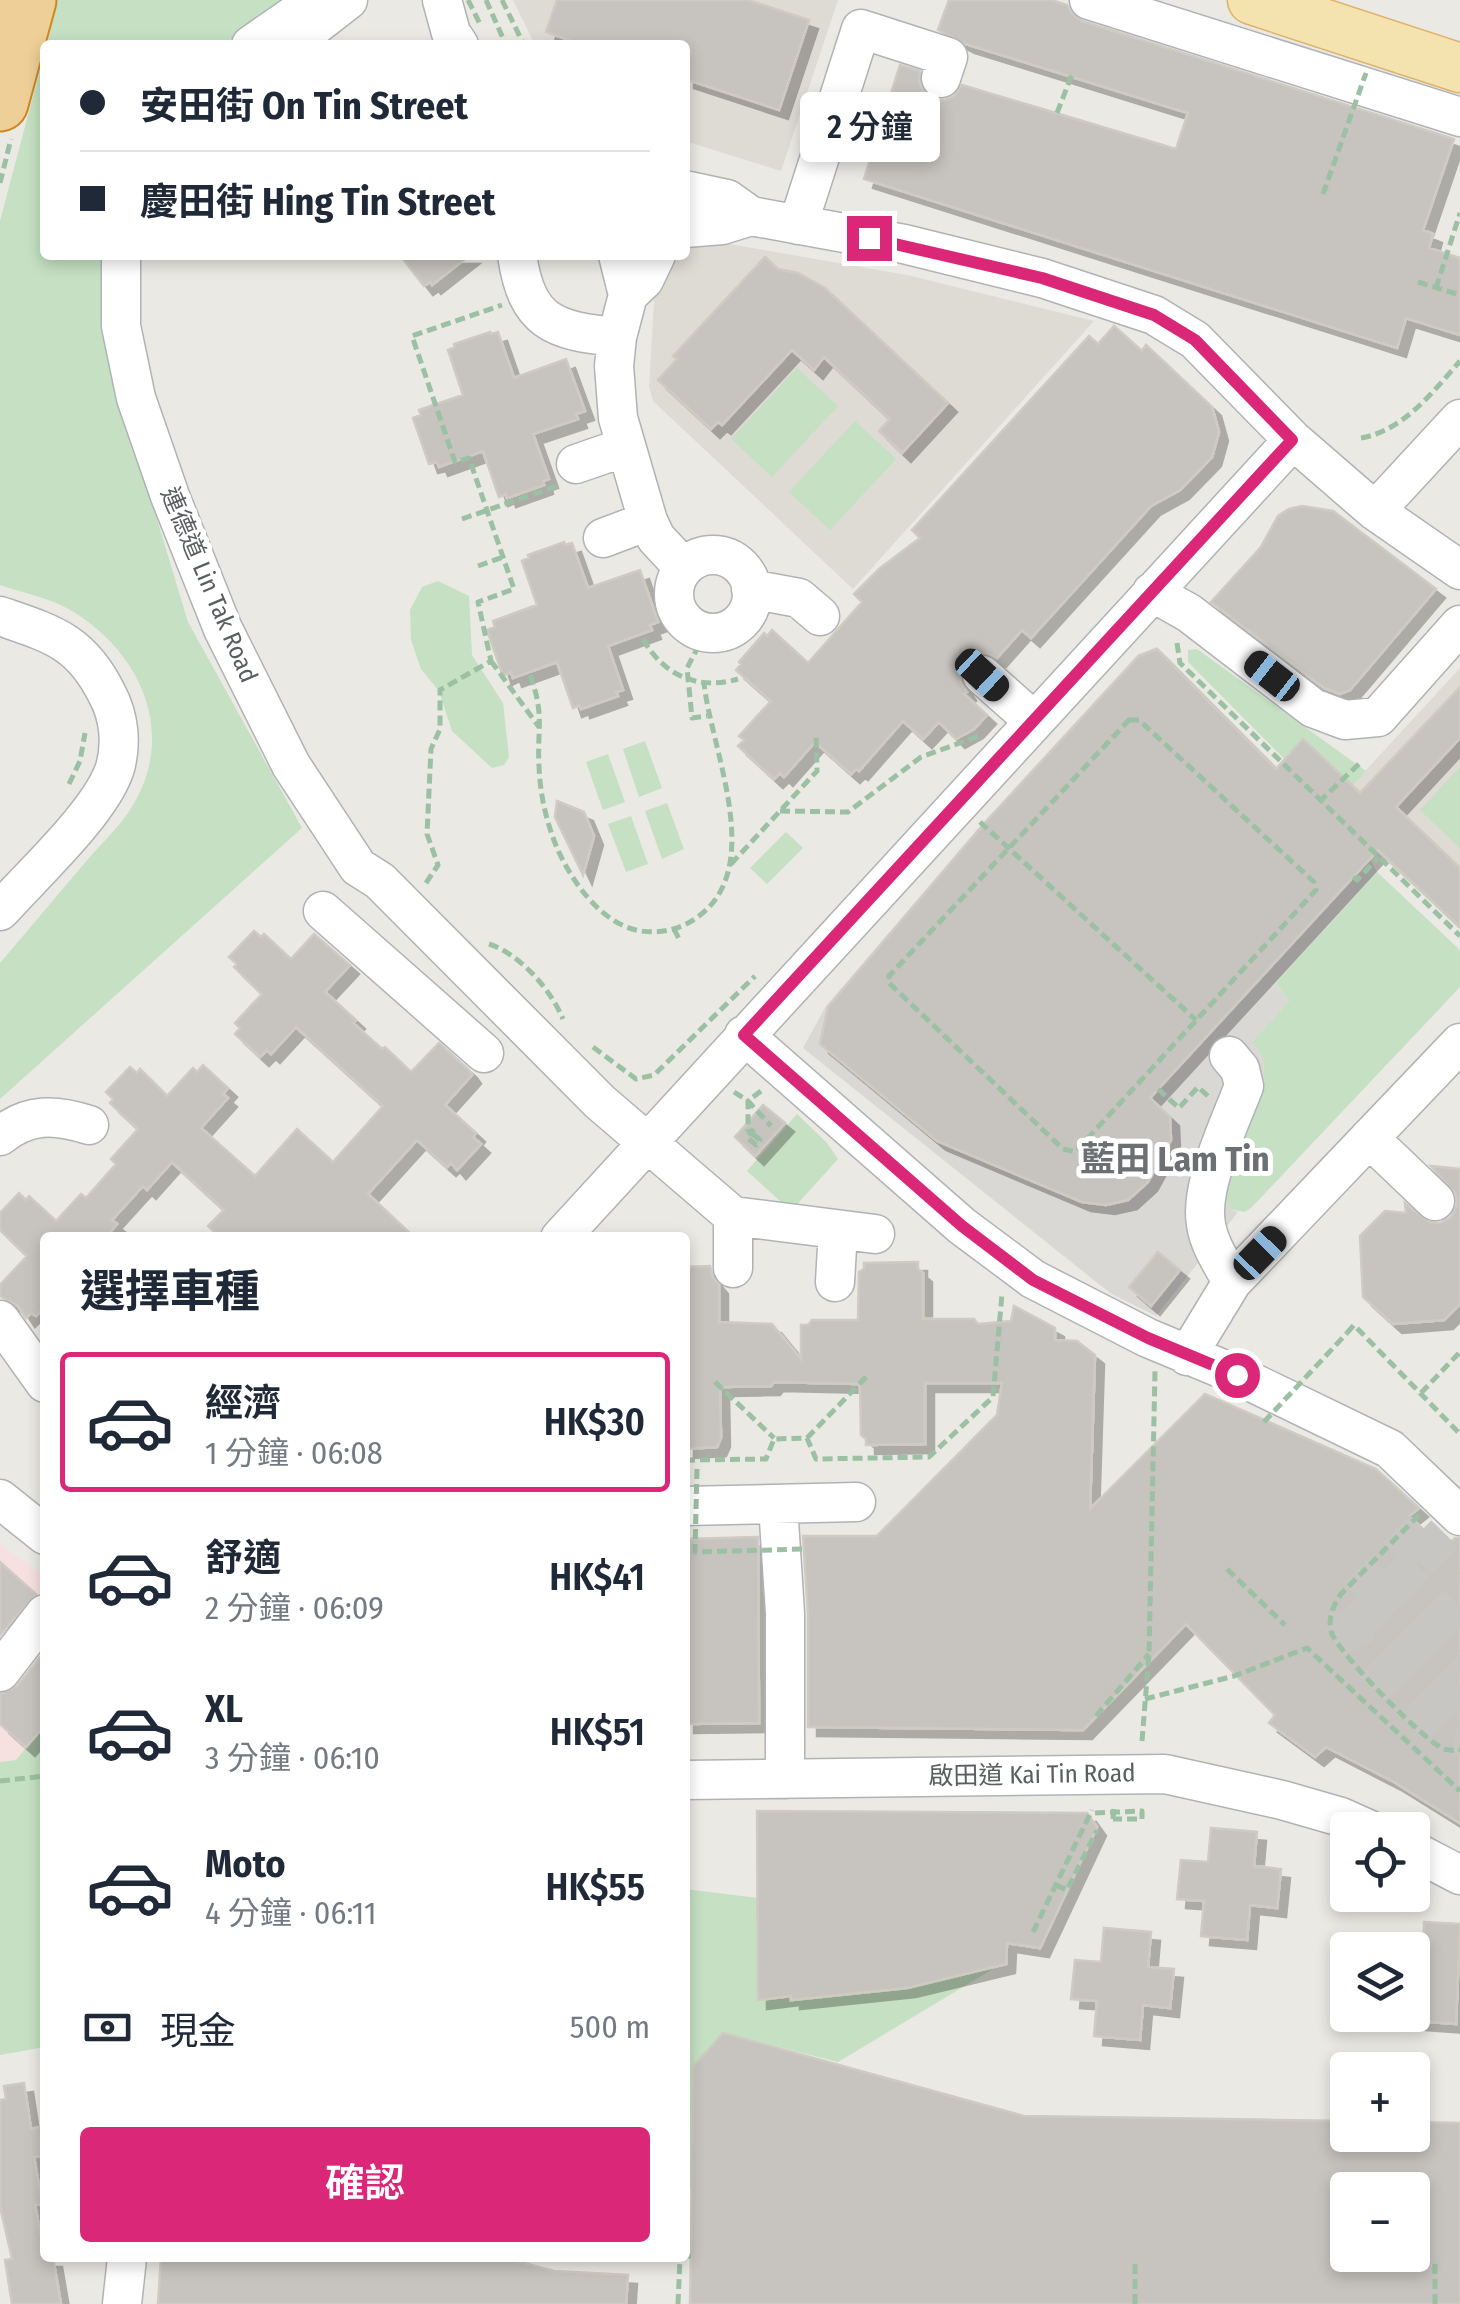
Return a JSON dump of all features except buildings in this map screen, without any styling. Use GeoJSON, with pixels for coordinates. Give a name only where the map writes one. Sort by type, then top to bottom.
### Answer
{"type":"FeatureCollection","features":[{"type":"Feature","properties":{"kind":"highway"},"geometry":{"type":"LineString","coordinates":[[0,103],[28,0]]}},
{"type":"Feature","properties":{"kind":"main road"},"geometry":{"type":"LineString","coordinates":[[1258,1],[1383,61],[1460,68]]}},
{"type":"Feature","properties":{"kind":"street"},"geometry":{"type":"LineString","coordinates":[[259,40],[316,0]]}},
{"type":"Feature","properties":{"kind":"street"},"geometry":{"type":"LineString","coordinates":[[295,40],[348,0]]}},
{"type":"Feature","properties":{"kind":"street"},"geometry":{"type":"LineString","coordinates":[[442,0],[451,33],[470,35]]}},
{"type":"Feature","properties":{"kind":"street"},"geometry":{"type":"LineString","coordinates":[[1089,0],[1460,117]]}},
{"type":"Feature","properties":{"kind":"street"},"geometry":{"type":"LineString","coordinates":[[798,225],[865,15],[948,57],[941,78]]}},
{"type":"Feature","properties":{"kind":"street"},"geometry":{"type":"LineString","coordinates":[[690,191],[727,200],[751,216],[904,244],[1042,278],[1154,315],[1195,340],[1292,440],[1376,511],[1460,570]]}},
{"type":"Feature","properties":{"kind":"street"},"geometry":{"type":"LineString","coordinates":[[690,228],[722,225],[751,216]]}},
{"type":"Feature","properties":{"kind":"street","name":"連德道 Lin Tak Road"},"geometry":{"type":"LineString","coordinates":[[122,260],[121,326],[136,398],[223,629],[291,765],[358,867],[400,895]]}},
{"type":"Feature","properties":{"kind":"street","name":"連德道 Lin Tak Road"},"geometry":{"type":"LineString","coordinates":[[142,260],[142,322],[155,392],[187,488],[242,622],[306,756],[400,895],[600,1102],[733,1216]]}},
{"type":"Feature","properties":{"kind":"street"},"geometry":{"type":"LineString","coordinates":[[518,260],[528,295],[547,322],[564,330],[617,336]]}},
{"type":"Feature","properties":{"kind":"street"},"geometry":{"type":"LineString","coordinates":[[619,260],[628,295],[617,336],[614,392],[625,447],[656,538],[684,568]]}},
{"type":"Feature","properties":{"kind":"street"},"geometry":{"type":"LineString","coordinates":[[628,295],[644,280],[654,260]]}},
{"type":"Feature","properties":{"kind":"street"},"geometry":{"type":"LineString","coordinates":[[1376,511],[1460,419]]}},
{"type":"Feature","properties":{"kind":"street"},"geometry":{"type":"LineString","coordinates":[[566,1232],[1292,440]]}},
{"type":"Feature","properties":{"kind":"street"},"geometry":{"type":"LineString","coordinates":[[576,464],[625,447]]}},
{"type":"Feature","properties":{"kind":"street"},"geometry":{"type":"LineString","coordinates":[[604,538],[648,521]]}},
{"type":"Feature","properties":{"kind":"street"},"geometry":{"type":"LineString","coordinates":[[718,555],[740,566],[751,588],[751,601],[740,622],[730,629],[706,632],[686,622],[674,602],[674,590],[684,568],[705,556],[718,555]]}},
{"type":"Feature","properties":{"kind":"street"},"geometry":{"type":"LineString","coordinates":[[751,588],[799,598],[820,616]]}},
{"type":"Feature","properties":{"kind":"street"},"geometry":{"type":"LineString","coordinates":[[1152,592],[1189,612],[1314,708],[1345,720],[1378,717],[1460,625]]}},
{"type":"Feature","properties":{"kind":"street"},"geometry":{"type":"LineString","coordinates":[[0,616],[53,635],[77,650],[98,675],[113,705],[120,736],[114,769],[99,797],[2,904]]}},
{"type":"Feature","properties":{"kind":"street"},"geometry":{"type":"LineString","coordinates":[[982,675],[1034,721]]}},
{"type":"Feature","properties":{"kind":"street"},"geometry":{"type":"LineString","coordinates":[[368,950],[400,895]]}},
{"type":"Feature","properties":{"kind":"street"},"geometry":{"type":"LineString","coordinates":[[323,911],[484,1053]]}},
{"type":"Feature","properties":{"kind":"street"},"geometry":{"type":"LineString","coordinates":[[744,1035],[962,1226],[1033,1280],[1171,1357],[1237,1375],[1390,1449],[1439,1514]]}},
{"type":"Feature","properties":{"kind":"street"},"geometry":{"type":"LineString","coordinates":[[1171,1357],[1232,1282],[1460,1044]]}},
{"type":"Feature","properties":{"kind":"street"},"geometry":{"type":"LineString","coordinates":[[1229,1056],[1240,1069],[1244,1086],[1205,1194],[1204,1220],[1209,1239],[1232,1282]]}},
{"type":"Feature","properties":{"kind":"street"},"geometry":{"type":"LineString","coordinates":[[0,1136],[38,1116],[64,1116],[88,1124]]}},
{"type":"Feature","properties":{"kind":"street"},"geometry":{"type":"LineString","coordinates":[[1369,1138],[1435,1201]]}},
{"type":"Feature","properties":{"kind":"street"},"geometry":{"type":"LineString","coordinates":[[733,1268],[733,1216],[856,1232],[836,1282]]}},
{"type":"Feature","properties":{"kind":"street"},"geometry":{"type":"LineString","coordinates":[[0,1320],[40,1376]]}},
{"type":"Feature","properties":{"kind":"street"},"geometry":{"type":"LineString","coordinates":[[0,1499],[40,1531]]}},
{"type":"Feature","properties":{"kind":"street"},"geometry":{"type":"LineString","coordinates":[[690,1506],[856,1502]]}},
{"type":"Feature","properties":{"kind":"street"},"geometry":{"type":"LineString","coordinates":[[778,1505],[772,1613],[785,1779]]}},
{"type":"Feature","properties":{"kind":"street"},"geometry":{"type":"LineString","coordinates":[[0,1672],[40,1620]]}},
{"type":"Feature","properties":{"kind":"street","name":"啟田道 Kai Tin Road"},"geometry":{"type":"LineString","coordinates":[[690,1780],[1165,1774],[1330,1814]]}},
{"type":"Feature","properties":{"kind":"street"},"geometry":{"type":"LineString","coordinates":[[1430,1859],[1460,1875]]}},
{"type":"Feature","properties":{"kind":"street"},"geometry":{"type":"LineString","coordinates":[[122,2304],[127,2262]]}},
{"type":"Feature","properties":{"kind":"path"},"geometry":{"type":"LineString","coordinates":[[468,0],[470,35]]}},
{"type":"Feature","properties":{"kind":"path"},"geometry":{"type":"LineString","coordinates":[[486,0],[504,40]]}},
{"type":"Feature","properties":{"kind":"path"},"geometry":{"type":"LineString","coordinates":[[502,0],[522,40]]}},
{"type":"Feature","properties":{"kind":"path"},"geometry":{"type":"LineString","coordinates":[[1323,194],[1383,61]]}},
{"type":"Feature","properties":{"kind":"path"},"geometry":{"type":"LineString","coordinates":[[1057,113],[1073,72]]}},
{"type":"Feature","properties":{"kind":"path"},"geometry":{"type":"LineString","coordinates":[[1436,288],[1460,213]]}},
{"type":"Feature","properties":{"kind":"path"},"geometry":{"type":"LineString","coordinates":[[1418,282],[1460,295]]}},
{"type":"Feature","properties":{"kind":"path"},"geometry":{"type":"LineString","coordinates":[[528,295],[412,336],[455,462],[469,458],[514,588],[478,602],[491,661],[540,730]]}},
{"type":"Feature","properties":{"kind":"path"},"geometry":{"type":"LineString","coordinates":[[1360,438],[1373,436],[1405,418],[1460,361]]}},
{"type":"Feature","properties":{"kind":"path"},"geometry":{"type":"LineString","coordinates":[[462,519],[580,478],[576,464]]}},
{"type":"Feature","properties":{"kind":"path"},"geometry":{"type":"LineString","coordinates":[[478,566],[503,558]]}},
{"type":"Feature","properties":{"kind":"path"},"geometry":{"type":"LineString","coordinates":[[706,632],[686,668],[692,718],[708,716]]}},
{"type":"Feature","properties":{"kind":"path"},"geometry":{"type":"LineString","coordinates":[[643,639],[668,670],[704,683],[738,678]]}},
{"type":"Feature","properties":{"kind":"path"},"geometry":{"type":"LineString","coordinates":[[1176,643],[1180,663],[1460,936]]}},
{"type":"Feature","properties":{"kind":"path"},"geometry":{"type":"LineString","coordinates":[[400,895],[438,866],[427,834],[431,749],[440,730],[440,690],[491,661]]}},
{"type":"Feature","properties":{"kind":"path"},"geometry":{"type":"LineString","coordinates":[[530,676],[538,698],[540,791],[547,821],[573,876],[603,913],[616,922],[648,932],[674,930],[708,910],[725,882],[730,811],[704,683]]}},
{"type":"Feature","properties":{"kind":"path"},"geometry":{"type":"LineString","coordinates":[[1129,720],[1139,720],[1314,882],[1316,890],[1196,1020],[1074,1152],[1064,1149],[888,982],[889,976],[1129,720]]}},
{"type":"Feature","properties":{"kind":"path"},"geometry":{"type":"LineString","coordinates":[[67,787],[80,761],[83,721]]}},
{"type":"Feature","properties":{"kind":"path"},"geometry":{"type":"LineString","coordinates":[[728,867],[817,770],[816,733]]}},
{"type":"Feature","properties":{"kind":"path"},"geometry":{"type":"LineString","coordinates":[[780,811],[848,812],[922,756],[980,736]]}},
{"type":"Feature","properties":{"kind":"path"},"geometry":{"type":"LineString","coordinates":[[1319,802],[1362,762]]}},
{"type":"Feature","properties":{"kind":"path"},"geometry":{"type":"LineString","coordinates":[[983,825],[1196,1020]]}},
{"type":"Feature","properties":{"kind":"path"},"geometry":{"type":"LineString","coordinates":[[1353,877],[1356,880],[1378,858]]}},
{"type":"Feature","properties":{"kind":"path"},"geometry":{"type":"LineString","coordinates":[[674,930],[679,939]]}},
{"type":"Feature","properties":{"kind":"path"},"geometry":{"type":"LineString","coordinates":[[476,940],[503,949],[554,997],[565,1024]]}},
{"type":"Feature","properties":{"kind":"path"},"geometry":{"type":"LineString","coordinates":[[579,1036],[636,1079],[654,1075],[762,968]]}},
{"type":"Feature","properties":{"kind":"path"},"geometry":{"type":"LineString","coordinates":[[1158,1089],[1179,1108],[1198,1087],[1221,1108]]}},
{"type":"Feature","properties":{"kind":"path"},"geometry":{"type":"LineString","coordinates":[[754,1132],[748,1130],[748,1101],[756,1091],[766,1090]]}},
{"type":"Feature","properties":{"kind":"path"},"geometry":{"type":"LineString","coordinates":[[738,1094],[771,1126]]}},
{"type":"Feature","properties":{"kind":"path"},"geometry":{"type":"LineString","coordinates":[[807,1438],[816,1458],[929,1458],[994,1397],[1003,1285]]}},
{"type":"Feature","properties":{"kind":"path"},"geometry":{"type":"LineString","coordinates":[[1264,1422],[1354,1325],[1460,1434]]}},
{"type":"Feature","properties":{"kind":"path"},"geometry":{"type":"LineString","coordinates":[[1422,1392],[1460,1352]]}},
{"type":"Feature","properties":{"kind":"path"},"geometry":{"type":"LineString","coordinates":[[1142,1741],[1171,1357]]}},
{"type":"Feature","properties":{"kind":"path"},"geometry":{"type":"LineString","coordinates":[[715,1382],[774,1438],[807,1438],[867,1376]]}},
{"type":"Feature","properties":{"kind":"path"},"geometry":{"type":"LineString","coordinates":[[690,1460],[766,1459],[774,1438]]}},
{"type":"Feature","properties":{"kind":"path"},"geometry":{"type":"LineString","coordinates":[[697,1460],[694,1552],[804,1550]]}},
{"type":"Feature","properties":{"kind":"path"},"geometry":{"type":"LineString","coordinates":[[1439,1514],[1341,1594],[1333,1606],[1332,1636],[1351,1662],[1428,1738],[1443,1749],[1460,1750]]}},
{"type":"Feature","properties":{"kind":"path"},"geometry":{"type":"LineString","coordinates":[[1226,1568],[1284,1625]]}},
{"type":"Feature","properties":{"kind":"path"},"geometry":{"type":"LineString","coordinates":[[1145,1699],[1234,1676],[1307,1648],[1460,1792]]}},
{"type":"Feature","properties":{"kind":"path"},"geometry":{"type":"LineString","coordinates":[[1096,1716],[1149,1654]]}},
{"type":"Feature","properties":{"kind":"path"},"geometry":{"type":"LineString","coordinates":[[0,1781],[40,1777]]}},
{"type":"Feature","properties":{"kind":"path"},"geometry":{"type":"LineString","coordinates":[[1033,1932],[1093,1811],[1142,1812],[1142,1818],[1113,1820],[1114,1810]]}},
{"type":"Feature","properties":{"kind":"path"},"geometry":{"type":"LineString","coordinates":[[1056,1885],[1067,1890],[1097,1830]]}},
{"type":"Feature","properties":{"kind":"path"},"geometry":{"type":"LineString","coordinates":[[678,2304],[684,2262]]}},
{"type":"Feature","properties":{"kind":"path"},"geometry":{"type":"LineString","coordinates":[[1434,2304],[1436,2262]]}},
{"type":"Feature","properties":{"kind":"path"},"geometry":{"type":"LineString","coordinates":[[1135,2264],[1135,2304]]}},
{"type":"Feature","properties":{"kind":"shaded area"},"geometry":{"type":"Polygon","coordinates":[[[513,0],[838,0],[781,171],[690,143],[690,40],[533,40],[513,0]]]}},
{"type":"Feature","properties":{"kind":"shaded area"},"geometry":{"type":"Polygon","coordinates":[[[718,242],[907,275],[1094,321],[853,589],[653,401],[649,386],[655,286],[669,260],[690,260],[690,245],[718,242]]]}},
{"type":"Feature","properties":{"kind":"shaded area"},"geometry":{"type":"Polygon","coordinates":[[[1157,647],[1370,860],[1377,872],[1276,983],[1289,1001],[1253,1041],[1263,1056],[1264,1075],[1224,1195],[1230,1209],[1238,1212],[1156,1316],[1110,1293],[803,1048],[826,1006],[980,826],[1138,654],[1157,647]]]}},
{"type":"Feature","properties":{"kind":"shaded area"},"geometry":{"type":"Polygon","coordinates":[[[1460,668],[1460,927],[1332,807],[1460,668]]]}},
{"type":"Feature","properties":{"kind":"shaded area"},"geometry":{"type":"Polygon","coordinates":[[[0,1544],[40,1574],[40,1731],[16,1760],[0,1762],[0,1544]]]}},
{"type":"Feature","properties":{"kind":"green space"},"geometry":{"type":"Polygon","coordinates":[[[57,0],[281,0],[229,40],[48,40],[57,0]]]}},
{"type":"Feature","properties":{"kind":"green space"},"geometry":{"type":"Polygon","coordinates":[[[40,70],[40,260],[110,260],[117,387],[188,622],[302,828],[0,1099],[0,963],[129,812],[146,777],[152,750],[151,722],[144,696],[133,671],[116,648],[64,606],[0,585],[0,221],[40,70]]]}},
{"type":"Feature","properties":{"kind":"green space"},"geometry":{"type":"Polygon","coordinates":[[[797,368],[838,406],[772,477],[731,439],[797,368]]]}},
{"type":"Feature","properties":{"kind":"green space"},"geometry":{"type":"Polygon","coordinates":[[[855,421],[896,459],[830,530],[789,492],[855,421]]]}},
{"type":"Feature","properties":{"kind":"green space"},"geometry":{"type":"Polygon","coordinates":[[[438,581],[469,596],[472,655],[503,703],[509,757],[504,765],[492,768],[452,731],[439,691],[421,669],[411,640],[410,610],[422,587],[438,581]]]}},
{"type":"Feature","properties":{"kind":"green space"},"geometry":{"type":"Polygon","coordinates":[[[1197,649],[1366,771],[1332,807],[1188,662],[1188,650],[1197,649]]]}},
{"type":"Feature","properties":{"kind":"green space"},"geometry":{"type":"Polygon","coordinates":[[[645,741],[662,788],[639,797],[623,749],[645,741]]]}},
{"type":"Feature","properties":{"kind":"green space"},"geometry":{"type":"Polygon","coordinates":[[[608,754],[625,802],[603,810],[586,762],[608,754]]]}},
{"type":"Feature","properties":{"kind":"green space"},"geometry":{"type":"Polygon","coordinates":[[[1460,767],[1460,848],[1420,810],[1460,767]]]}},
{"type":"Feature","properties":{"kind":"green space"},"geometry":{"type":"Polygon","coordinates":[[[667,803],[684,849],[662,859],[645,811],[667,803]]]}},
{"type":"Feature","properties":{"kind":"green space"},"geometry":{"type":"Polygon","coordinates":[[[631,816],[648,864],[626,872],[608,824],[631,816]]]}},
{"type":"Feature","properties":{"kind":"green space"},"geometry":{"type":"Polygon","coordinates":[[[786,832],[803,848],[767,884],[750,868],[786,832]]]}},
{"type":"Feature","properties":{"kind":"green space"},"geometry":{"type":"Polygon","coordinates":[[[1377,872],[1460,950],[1460,987],[1252,1207],[1245,1212],[1230,1209],[1224,1195],[1264,1075],[1263,1056],[1252,1042],[1289,1001],[1276,983],[1377,872]]]}},
{"type":"Feature","properties":{"kind":"green space"},"geometry":{"type":"Polygon","coordinates":[[[797,1114],[838,1159],[791,1211],[747,1171],[797,1114]]]}},
{"type":"Feature","properties":{"kind":"green space"},"geometry":{"type":"Polygon","coordinates":[[[40,1731],[40,2048],[0,2055],[0,1762],[16,1760],[40,1731]]]}},
{"type":"Feature","properties":{"kind":"green space"},"geometry":{"type":"Polygon","coordinates":[[[690,1890],[758,1898],[759,1999],[874,1988],[974,1943],[1007,1948],[998,1966],[838,2062],[723,2033],[694,2066],[692,2190],[690,1890]]]}},
{"type":"Feature","properties":{"kind":"tunnel"},"geometry":{"type":"LineString","coordinates":[[1423,1529],[1350,1604],[1347,1626],[1359,1650],[1447,1736],[1460,1739]]}},
{"type":"Feature","properties":{"kind":"tunnel"},"geometry":{"type":"LineString","coordinates":[[1418,1534],[1460,1575]]}},
{"type":"Feature","properties":{"kind":"tunnel"},"geometry":{"type":"LineString","coordinates":[[1389,1565],[1460,1633]]}},
{"type":"Feature","properties":{"kind":"tunnel"},"geometry":{"type":"LineString","coordinates":[[1369,1584],[1460,1672]]}},
{"type":"Feature","properties":{"kind":"tunnel"},"geometry":{"type":"LineString","coordinates":[[1350,1604],[1460,1710]]}},
{"type":"Feature","properties":{"kind":"district","name":"藍田 Lam Tin"},"geometry":{"type":"Point","coordinates":[1175,1159]}},
{"type":"Feature","properties":{"kind":"route"},"geometry":{"type":"LineString","coordinates":[[869,238],[1042,278],[1154,315],[1195,340],[1292,440],[744,1035],[962,1226],[1033,1280],[1148,1338],[1237,1375]]}}]}
